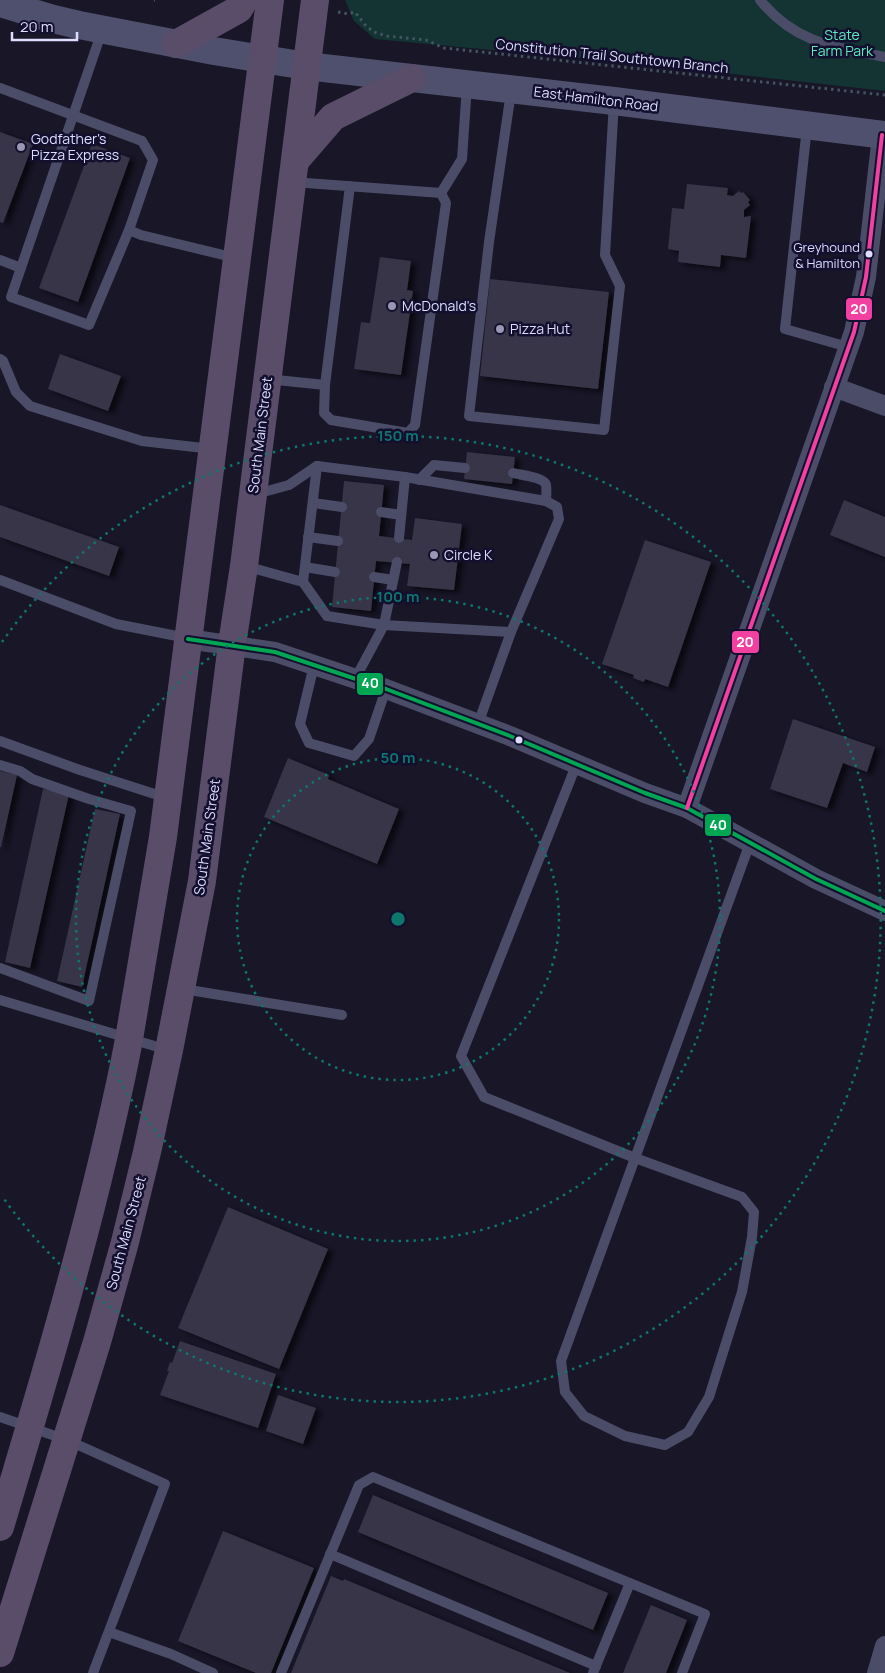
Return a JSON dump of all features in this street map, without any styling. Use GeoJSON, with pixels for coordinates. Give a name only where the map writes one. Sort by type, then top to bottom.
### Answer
{"type":"FeatureCollection","features":[{"type":"Feature","properties":{"kind":"highway"},"geometry":{"type":"LineString","coordinates":[[176,44],[232,13],[239,8],[244,0]]}},
{"type":"Feature","properties":{"kind":"highway"},"geometry":{"type":"LineString","coordinates":[[0,1527],[85,1231],[124,1069],[163,837],[270,0]]}},
{"type":"Feature","properties":{"kind":"highway","name":"South Main Street"},"geometry":{"type":"LineString","coordinates":[[0,1653],[97,1342],[125,1242],[147,1152],[182,989],[202,881],[232,644],[244,566],[315,0]]}},
{"type":"Feature","properties":{"kind":"highway"},"geometry":{"type":"LineString","coordinates":[[293,171],[333,116],[412,78]]}},
{"type":"Feature","properties":{"kind":"main road","name":"East Hamilton Road"},"geometry":{"type":"LineString","coordinates":[[0,3],[53,19],[102,30],[306,66],[614,101],[884,135]]}},
{"type":"Feature","properties":{"kind":"street"},"geometry":{"type":"LineString","coordinates":[[687,808],[854,332],[866,278],[884,135]]}},
{"type":"Feature","properties":{"kind":"street"},"geometry":{"type":"LineString","coordinates":[[834,386],[885,406]]}},
{"type":"Feature","properties":{"kind":"street"},"geometry":{"type":"LineString","coordinates":[[188,638],[275,652],[386,689],[478,724],[577,763],[645,793],[687,808],[816,879],[885,911]]}},
{"type":"Feature","properties":{"kind":"street"},"geometry":{"type":"LineString","coordinates":[[876,1673],[885,1646]]}},
{"type":"Feature","properties":{"kind":"lane"},"geometry":{"type":"LineString","coordinates":[[760,0],[776,17],[804,36],[825,45],[885,57]]}},
{"type":"Feature","properties":{"kind":"lane"},"geometry":{"type":"LineString","coordinates":[[0,88],[73,115],[142,142],[153,160],[129,230],[89,325],[11,297],[21,268],[73,115],[102,30]]}},
{"type":"Feature","properties":{"kind":"lane"},"geometry":{"type":"LineString","coordinates":[[441,193],[462,159],[467,84]]}},
{"type":"Feature","properties":{"kind":"lane"},"geometry":{"type":"LineString","coordinates":[[511,89],[469,416],[604,430],[620,286],[605,255],[614,101]]}},
{"type":"Feature","properties":{"kind":"lane"},"geometry":{"type":"LineString","coordinates":[[807,126],[785,329],[848,348]]}},
{"type":"Feature","properties":{"kind":"lane"},"geometry":{"type":"LineString","coordinates":[[293,171],[350,186],[441,193]]}},
{"type":"Feature","properties":{"kind":"lane"},"geometry":{"type":"LineString","coordinates":[[350,186],[325,385],[324,413],[331,420],[408,433],[415,425],[446,203],[441,193]]}},
{"type":"Feature","properties":{"kind":"lane"},"geometry":{"type":"LineString","coordinates":[[129,230],[141,235],[237,258]]}},
{"type":"Feature","properties":{"kind":"lane"},"geometry":{"type":"LineString","coordinates":[[0,260],[21,268]]}},
{"type":"Feature","properties":{"kind":"lane"},"geometry":{"type":"LineString","coordinates":[[0,359],[3,361],[16,392],[30,406],[142,441],[213,449]]}},
{"type":"Feature","properties":{"kind":"lane"},"geometry":{"type":"LineString","coordinates":[[266,379],[325,385]]}},
{"type":"Feature","properties":{"kind":"lane"},"geometry":{"type":"LineString","coordinates":[[317,466],[303,582],[327,616],[384,625],[511,632]]}},
{"type":"Feature","properties":{"kind":"lane"},"geometry":{"type":"LineString","coordinates":[[252,495],[289,485],[317,466],[419,480],[546,501],[557,507],[559,519],[511,632],[478,724]]}},
{"type":"Feature","properties":{"kind":"lane"},"geometry":{"type":"LineString","coordinates":[[419,480],[434,466],[465,468]]}},
{"type":"Feature","properties":{"kind":"lane"},"geometry":{"type":"LineString","coordinates":[[513,473],[540,479],[544,482],[546,485],[546,501]]}},
{"type":"Feature","properties":{"kind":"lane"},"geometry":{"type":"LineString","coordinates":[[399,538],[405,478]]}},
{"type":"Feature","properties":{"kind":"lane"},"geometry":{"type":"LineString","coordinates":[[313,503],[342,507]]}},
{"type":"Feature","properties":{"kind":"lane"},"geometry":{"type":"LineString","coordinates":[[381,512],[401,515]]}},
{"type":"Feature","properties":{"kind":"lane"},"geometry":{"type":"LineString","coordinates":[[308,538],[338,541]]}},
{"type":"Feature","properties":{"kind":"lane"},"geometry":{"type":"LineString","coordinates":[[355,679],[384,625],[397,562]]}},
{"type":"Feature","properties":{"kind":"lane"},"geometry":{"type":"LineString","coordinates":[[244,566],[303,582]]}},
{"type":"Feature","properties":{"kind":"lane"},"geometry":{"type":"LineString","coordinates":[[304,567],[335,572]]}},
{"type":"Feature","properties":{"kind":"lane"},"geometry":{"type":"LineString","coordinates":[[374,577],[393,580]]}},
{"type":"Feature","properties":{"kind":"lane"},"geometry":{"type":"LineString","coordinates":[[0,580],[116,624],[188,638]]}},
{"type":"Feature","properties":{"kind":"lane"},"geometry":{"type":"LineString","coordinates":[[314,665],[300,724],[309,743],[354,756],[369,739],[386,689]]}},
{"type":"Feature","properties":{"kind":"lane"},"geometry":{"type":"LineString","coordinates":[[0,741],[80,770],[168,798]]}},
{"type":"Feature","properties":{"kind":"lane"},"geometry":{"type":"LineString","coordinates":[[577,763],[461,1056],[484,1096],[635,1158],[742,1197],[754,1212],[752,1237],[742,1292],[709,1397],[688,1432],[665,1445],[625,1436],[584,1416],[565,1392],[561,1360],[635,1158],[750,843]]}},
{"type":"Feature","properties":{"kind":"lane"},"geometry":{"type":"LineString","coordinates":[[0,765],[20,771],[32,780],[131,811],[89,1001],[0,968]]}},
{"type":"Feature","properties":{"kind":"lane"},"geometry":{"type":"LineString","coordinates":[[182,989],[342,1015]]}},
{"type":"Feature","properties":{"kind":"lane"},"geometry":{"type":"LineString","coordinates":[[0,1000],[169,1050]]}},
{"type":"Feature","properties":{"kind":"lane"},"geometry":{"type":"LineString","coordinates":[[0,1417],[67,1440],[165,1484],[93,1673]]}},
{"type":"Feature","properties":{"kind":"lane"},"geometry":{"type":"LineString","coordinates":[[281,1673],[359,1484],[373,1477],[705,1614],[682,1673]]}},
{"type":"Feature","properties":{"kind":"lane"},"geometry":{"type":"LineString","coordinates":[[330,1554],[594,1670],[630,1583]]}},
{"type":"Feature","properties":{"kind":"lane"},"geometry":{"type":"LineString","coordinates":[[109,1632],[172,1654],[213,1673]]}},
{"type":"Feature","properties":{"kind":"path","name":"Constitution Trail Southtown Branch"},"geometry":{"type":"LineString","coordinates":[[348,14],[354,12],[374,32],[387,36],[426,40],[444,48],[885,96]]}},
{"type":"Feature","properties":{"kind":"green space","name":"State Farm Park"},"geometry":{"type":"Polygon","coordinates":[[[345,0],[885,0],[885,91],[651,65],[375,39],[354,21],[345,0]]]}},
{"type":"Feature","properties":{"kind":"building"},"geometry":{"type":"Polygon","coordinates":[[[0,132],[33,144],[3,223],[0,222],[0,132]]]}},
{"type":"Feature","properties":{"kind":"building"},"geometry":{"type":"Polygon","coordinates":[[[92,144],[130,158],[78,302],[39,288],[92,144]]]}},
{"type":"Feature","properties":{"kind":"building"},"geometry":{"type":"Polygon","coordinates":[[[687,184],[728,188],[727,195],[733,196],[739,191],[743,192],[750,200],[748,202],[750,205],[744,210],[744,217],[751,216],[746,258],[721,255],[720,267],[678,262],[679,251],[668,249],[672,208],[684,209],[687,184]]]}},
{"type":"Feature","properties":{"kind":"building","name":"McDonald's"},"geometry":{"type":"Polygon","coordinates":[[[380,257],[411,261],[407,290],[413,291],[401,375],[354,369],[361,322],[370,323],[380,257]]]}},
{"type":"Feature","properties":{"kind":"building"},"geometry":{"type":"Polygon","coordinates":[[[490,279],[609,292],[598,389],[480,376],[490,279]]]}},
{"type":"Feature","properties":{"kind":"building"},"geometry":{"type":"Polygon","coordinates":[[[60,354],[121,376],[108,411],[48,389],[60,354]]]}},
{"type":"Feature","properties":{"kind":"building"},"geometry":{"type":"Polygon","coordinates":[[[467,452],[515,457],[512,484],[464,479],[467,452]]]}},
{"type":"Feature","properties":{"kind":"building","name":"Circle K"},"geometry":{"type":"Polygon","coordinates":[[[344,481],[384,485],[379,536],[412,540],[415,518],[462,524],[454,590],[407,586],[410,564],[376,561],[371,611],[332,607],[344,481]]]}},
{"type":"Feature","properties":{"kind":"building"},"geometry":{"type":"Polygon","coordinates":[[[844,500],[885,517],[885,557],[830,535],[844,500]]]}},
{"type":"Feature","properties":{"kind":"building"},"geometry":{"type":"Polygon","coordinates":[[[0,505],[119,547],[109,576],[0,537],[0,505]]]}},
{"type":"Feature","properties":{"kind":"building"},"geometry":{"type":"Polygon","coordinates":[[[645,540],[711,562],[668,687],[645,679],[644,682],[633,678],[634,675],[602,664],[645,540]]]}},
{"type":"Feature","properties":{"kind":"building"},"geometry":{"type":"Polygon","coordinates":[[[793,719],[875,747],[867,772],[843,763],[827,808],[770,789],[793,719]]]}},
{"type":"Feature","properties":{"kind":"building"},"geometry":{"type":"Polygon","coordinates":[[[288,758],[329,775],[328,779],[399,809],[377,864],[264,817],[288,758]]]}},
{"type":"Feature","properties":{"kind":"building"},"geometry":{"type":"Polygon","coordinates":[[[0,771],[17,775],[1,847],[0,847],[0,771]]]}},
{"type":"Feature","properties":{"kind":"building"},"geometry":{"type":"Polygon","coordinates":[[[43,789],[69,794],[30,968],[5,962],[43,789]]]}},
{"type":"Feature","properties":{"kind":"building"},"geometry":{"type":"Polygon","coordinates":[[[95,809],[120,814],[82,987],[57,981],[95,809]]]}},
{"type":"Feature","properties":{"kind":"building"},"geometry":{"type":"Polygon","coordinates":[[[228,1207],[328,1249],[279,1369],[178,1328],[228,1207]]]}},
{"type":"Feature","properties":{"kind":"building"},"geometry":{"type":"Polygon","coordinates":[[[180,1341],[276,1374],[258,1428],[160,1395],[169,1371],[167,1371],[170,1362],[172,1363],[180,1341]]]}},
{"type":"Feature","properties":{"kind":"building"},"geometry":{"type":"Polygon","coordinates":[[[278,1395],[316,1408],[303,1444],[266,1431],[278,1395]]]}},
{"type":"Feature","properties":{"kind":"building"},"geometry":{"type":"Polygon","coordinates":[[[373,1495],[608,1593],[593,1630],[358,1532],[373,1495]]]}},
{"type":"Feature","properties":{"kind":"building"},"geometry":{"type":"Polygon","coordinates":[[[223,1531],[314,1568],[271,1673],[256,1673],[178,1641],[223,1531]]]}},
{"type":"Feature","properties":{"kind":"building"},"geometry":{"type":"Polygon","coordinates":[[[331,1576],[343,1581],[344,1579],[570,1673],[291,1673],[331,1576]]]}},
{"type":"Feature","properties":{"kind":"building"},"geometry":{"type":"Polygon","coordinates":[[[651,1605],[687,1620],[666,1673],[623,1673],[651,1605]]]}},
{"type":"Feature","properties":{"kind":"transit line","name":"20"},"geometry":{"type":"LineString","coordinates":[[687,808],[854,332],[866,277],[882,135]]}},
{"type":"Feature","properties":{"kind":"transit line","name":"40"},"geometry":{"type":"LineString","coordinates":[[188,639],[275,652],[386,689],[510,736],[645,793],[687,808],[816,879],[885,911]]}},
{"type":"Feature","properties":{"kind":"place","name":"Godfather's Pizza Express"},"geometry":{"type":"Point","coordinates":[21,147]}},
{"type":"Feature","properties":{"kind":"place","name":"Greyhound & Hamilton"},"geometry":{"type":"Point","coordinates":[869,254]}},
{"type":"Feature","properties":{"kind":"place","name":"McDonald's"},"geometry":{"type":"Point","coordinates":[392,306]}},
{"type":"Feature","properties":{"kind":"place","name":"Pizza Hut"},"geometry":{"type":"Point","coordinates":[500,329]}},
{"type":"Feature","properties":{"kind":"place","name":"Circle K"},"geometry":{"type":"Point","coordinates":[434,555]}}]}
